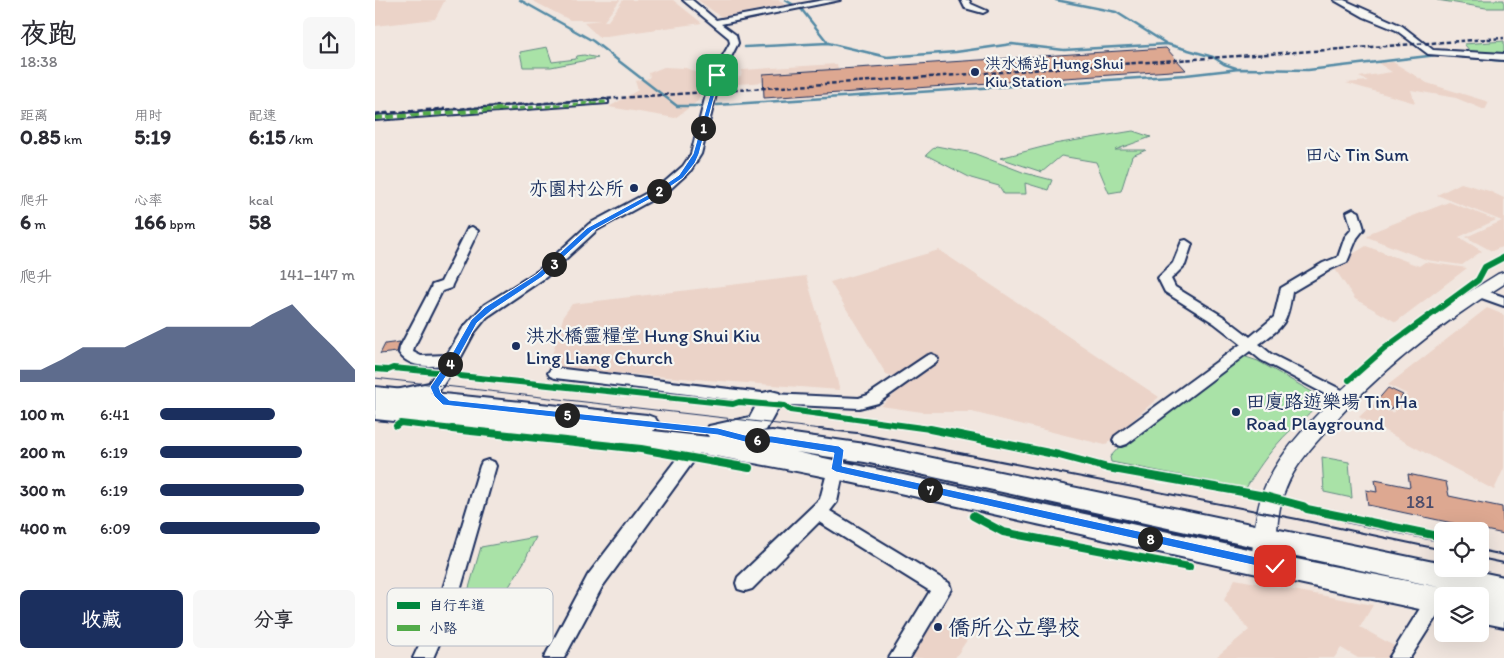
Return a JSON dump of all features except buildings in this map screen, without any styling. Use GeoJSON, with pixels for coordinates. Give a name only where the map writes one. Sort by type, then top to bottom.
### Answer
{"type":"FeatureCollection","features":[{"type":"Feature","properties":{"kind":"main road"},"geometry":{"type":"LineString","coordinates":[[379,400],[440,395],[838,459],[894,459],[1265,551],[1434,600]]}},
{"type":"Feature","properties":{"kind":"main road"},"geometry":{"type":"LineString","coordinates":[[765,432],[771,399]]}},
{"type":"Feature","properties":{"kind":"main road"},"geometry":{"type":"LineString","coordinates":[[379,400],[708,438],[745,439],[765,432],[838,459]]}},
{"type":"Feature","properties":{"kind":"main road"},"geometry":{"type":"LineString","coordinates":[[1265,551],[1504,589]]}},
{"type":"Feature","properties":{"kind":"main road"},"geometry":{"type":"LineString","coordinates":[[1489,611],[1504,614]]}},
{"type":"Feature","properties":{"kind":"street"},"geometry":{"type":"LineString","coordinates":[[440,395],[453,360],[469,327],[488,309],[540,276],[589,229],[659,192],[681,176],[692,163],[715,79],[734,44],[733,37],[717,22],[687,0]]}},
{"type":"Feature","properties":{"kind":"street"},"geometry":{"type":"LineString","coordinates":[[717,22],[836,0]]}},
{"type":"Feature","properties":{"kind":"street"},"geometry":{"type":"LineString","coordinates":[[965,0],[968,6],[983,11]]}},
{"type":"Feature","properties":{"kind":"street"},"geometry":{"type":"LineString","coordinates":[[1337,0],[1399,28],[1431,52],[1504,57]]}},
{"type":"Feature","properties":{"kind":"street"},"geometry":{"type":"LineString","coordinates":[[375,118],[606,102]]}},
{"type":"Feature","properties":{"kind":"street"},"geometry":{"type":"LineString","coordinates":[[1121,440],[1251,343],[1281,318],[1288,288],[1303,281],[1328,264],[1343,259],[1351,238],[1358,229],[1353,212]]}},
{"type":"Feature","properties":{"kind":"street"},"geometry":{"type":"LineString","coordinates":[[453,360],[417,361],[410,358],[406,353],[407,347],[437,288],[446,285],[473,231]]}},
{"type":"Feature","properties":{"kind":"street"},"geometry":{"type":"LineString","coordinates":[[1186,244],[1179,265],[1163,278],[1170,289],[1219,320],[1251,343],[1266,357],[1343,397]]}},
{"type":"Feature","properties":{"kind":"street"},"geometry":{"type":"LineString","coordinates":[[1265,551],[1272,498],[1285,468],[1296,452],[1343,397],[1402,346],[1478,292],[1504,277]]}},
{"type":"Feature","properties":{"kind":"street"},"geometry":{"type":"LineString","coordinates":[[1478,292],[1504,302]]}},
{"type":"Feature","properties":{"kind":"street"},"geometry":{"type":"LineString","coordinates":[[555,373],[771,399],[859,403],[873,399],[931,360]]}},
{"type":"Feature","properties":{"kind":"street"},"geometry":{"type":"LineString","coordinates":[[554,658],[595,581],[647,509],[708,438]]}},
{"type":"Feature","properties":{"kind":"street"},"geometry":{"type":"LineString","coordinates":[[745,583],[828,502],[838,459]]}},
{"type":"Feature","properties":{"kind":"street"},"geometry":{"type":"LineString","coordinates":[[452,588],[488,466]]}},
{"type":"Feature","properties":{"kind":"street"},"geometry":{"type":"LineString","coordinates":[[817,512],[942,589],[899,658]]}},
{"type":"Feature","properties":{"kind":"street"},"geometry":{"type":"LineString","coordinates":[[1399,658],[1434,608]]}},
{"type":"Feature","properties":{"kind":"street"},"geometry":{"type":"LineString","coordinates":[[423,658],[428,646]]}},
{"type":"Feature","properties":{"kind":"shaded area"},"geometry":{"type":"Polygon","coordinates":[[[375,0],[445,0],[435,19],[375,26],[375,0]]]}},
{"type":"Feature","properties":{"kind":"shaded area"},"geometry":{"type":"Polygon","coordinates":[[[531,0],[620,0],[604,21],[608,21],[623,0],[673,0],[702,23],[599,37],[583,22],[601,20],[570,20],[531,0]]]}},
{"type":"Feature","properties":{"kind":"shaded area"},"geometry":{"type":"Polygon","coordinates":[[[698,0],[779,0],[785,5],[721,17],[698,0]]]}},
{"type":"Feature","properties":{"kind":"shaded area"},"geometry":{"type":"Polygon","coordinates":[[[1393,62],[1427,83],[1489,102],[1485,110],[1456,98],[1411,90],[1415,103],[1346,83],[1368,81],[1359,77],[1392,72],[1378,63],[1393,62]]]}},
{"type":"Feature","properties":{"kind":"shaded area"},"geometry":{"type":"Polygon","coordinates":[[[837,64],[840,77],[724,85],[725,80],[741,77],[742,70],[837,64]]]}},
{"type":"Feature","properties":{"kind":"shaded area"},"geometry":{"type":"Polygon","coordinates":[[[664,67],[686,68],[698,73],[695,79],[700,80],[699,85],[702,87],[698,101],[675,118],[609,107],[638,90],[635,81],[650,78],[649,73],[664,67]]]}},
{"type":"Feature","properties":{"kind":"shaded area"},"geometry":{"type":"Polygon","coordinates":[[[1461,183],[1489,191],[1504,198],[1504,246],[1492,251],[1466,237],[1502,221],[1437,195],[1461,183]]]}},
{"type":"Feature","properties":{"kind":"shaded area"},"geometry":{"type":"Polygon","coordinates":[[[1449,202],[1496,220],[1459,237],[1482,251],[1462,265],[1427,260],[1367,237],[1372,232],[1449,202]]]}},
{"type":"Feature","properties":{"kind":"shaded area"},"geometry":{"type":"Polygon","coordinates":[[[1366,246],[1419,266],[1425,262],[1467,268],[1396,322],[1355,299],[1333,266],[1366,246]]]}},
{"type":"Feature","properties":{"kind":"shaded area"},"geometry":{"type":"Polygon","coordinates":[[[939,250],[1159,397],[1105,445],[972,412],[922,412],[881,406],[909,381],[886,374],[830,282],[939,250]]]}},
{"type":"Feature","properties":{"kind":"shaded area"},"geometry":{"type":"Polygon","coordinates":[[[806,276],[840,390],[548,368],[564,315],[572,304],[806,276]]]}},
{"type":"Feature","properties":{"kind":"shaded area"},"geometry":{"type":"Polygon","coordinates":[[[1487,308],[1504,315],[1504,468],[1494,490],[1359,417],[1373,404],[1393,413],[1407,394],[1388,385],[1487,308]]]}},
{"type":"Feature","properties":{"kind":"shaded area"},"geometry":{"type":"Polygon","coordinates":[[[1235,579],[1373,605],[1360,627],[1396,647],[1389,658],[1358,658],[1341,648],[1334,658],[1215,658],[1249,630],[1224,600],[1235,579]]]}},
{"type":"Feature","properties":{"kind":"shaded area","name":"僑所公立學校"},"geometry":{"type":"Polygon","coordinates":[[[932,616],[969,637],[955,658],[902,658],[932,616]]]}},
{"type":"Feature","properties":{"kind":"green space"},"geometry":{"type":"Polygon","coordinates":[[[1437,0],[1504,0],[1504,8],[1486,8],[1437,0]]]}},
{"type":"Feature","properties":{"kind":"green space"},"geometry":{"type":"Polygon","coordinates":[[[1504,41],[1504,55],[1471,52],[1464,44],[1504,41]]]}},
{"type":"Feature","properties":{"kind":"green space"},"geometry":{"type":"Polygon","coordinates":[[[547,47],[552,62],[576,59],[577,56],[584,55],[598,58],[551,67],[523,67],[520,52],[547,47]]]}},
{"type":"Feature","properties":{"kind":"green space"},"geometry":{"type":"Polygon","coordinates":[[[1133,131],[1151,137],[1115,150],[1146,150],[1132,156],[1121,191],[1109,193],[1096,162],[1061,156],[1042,172],[1000,158],[1054,144],[1133,131]]]}},
{"type":"Feature","properties":{"kind":"green space"},"geometry":{"type":"Polygon","coordinates":[[[936,146],[973,153],[1025,173],[1052,180],[1048,190],[1025,183],[1026,194],[1004,194],[999,186],[971,178],[926,155],[936,146]]]}},
{"type":"Feature","properties":{"kind":"green space","name":"田廈路遊樂場 Tin Ha Road Playground"},"geometry":{"type":"Polygon","coordinates":[[[1240,355],[1258,361],[1321,397],[1314,408],[1271,451],[1246,488],[1111,462],[1110,457],[1122,444],[1240,355]]]}},
{"type":"Feature","properties":{"kind":"green space"},"geometry":{"type":"Polygon","coordinates":[[[1322,457],[1349,462],[1352,498],[1324,492],[1322,457]]]}},
{"type":"Feature","properties":{"kind":"green space"},"geometry":{"type":"Polygon","coordinates":[[[536,537],[508,588],[469,588],[481,547],[536,537]]]}},
{"type":"Feature","properties":{"kind":"waterway"},"geometry":{"type":"LineString","coordinates":[[520,0],[593,41],[677,106],[701,106]]}},
{"type":"Feature","properties":{"kind":"waterway"},"geometry":{"type":"LineString","coordinates":[[785,0],[794,5]]}},
{"type":"Feature","properties":{"kind":"waterway"},"geometry":{"type":"LineString","coordinates":[[1056,0],[1116,12],[1167,44]]}},
{"type":"Feature","properties":{"kind":"waterway"},"geometry":{"type":"LineString","coordinates":[[797,7],[802,10],[828,43]]}},
{"type":"Feature","properties":{"kind":"waterway"},"geometry":{"type":"LineString","coordinates":[[745,47],[828,43]]}},
{"type":"Feature","properties":{"kind":"waterway"},"geometry":{"type":"LineString","coordinates":[[828,43],[887,57],[956,52],[1012,44],[1064,50],[1167,44]]}},
{"type":"Feature","properties":{"kind":"waterway"},"geometry":{"type":"LineString","coordinates":[[1167,44],[1213,57],[1224,64],[1236,68]]}},
{"type":"Feature","properties":{"kind":"waterway"},"geometry":{"type":"LineString","coordinates":[[717,105],[1186,75],[1239,69],[1308,70],[1437,55],[1504,61]]}},
{"type":"Feature","properties":{"kind":"tram line"},"geometry":{"type":"LineString","coordinates":[[375,378],[830,430]]}},
{"type":"Feature","properties":{"kind":"tram line"},"geometry":{"type":"LineString","coordinates":[[819,429],[857,433],[1297,519],[1434,548]]}},
{"type":"Feature","properties":{"kind":"tram line"},"geometry":{"type":"LineString","coordinates":[[1345,522],[1434,540]]}},
{"type":"Feature","properties":{"kind":"tram line"},"geometry":{"type":"LineString","coordinates":[[1489,552],[1504,555]]}},
{"type":"Feature","properties":{"kind":"tram line"},"geometry":{"type":"LineString","coordinates":[[1489,560],[1504,563]]}},
{"type":"Feature","properties":{"kind":"railway"},"geometry":{"type":"LineString","coordinates":[[426,111],[1504,38]]}},
{"type":"Feature","properties":{"kind":"railway"},"geometry":{"type":"LineString","coordinates":[[375,114],[445,109]]}},
{"type":"Feature","properties":{"kind":"marked path"},"geometry":{"type":"LineString","coordinates":[[375,118],[606,102]]}},
{"type":"Feature","properties":{"kind":"cycle path"},"geometry":{"type":"LineString","coordinates":[[1349,380],[1384,349],[1478,280],[1485,267],[1504,257]]}},
{"type":"Feature","properties":{"kind":"cycle path"},"geometry":{"type":"LineString","coordinates":[[375,369],[388,370],[393,368],[458,374],[460,376],[733,404],[739,402],[785,406],[790,410],[932,429],[1059,455],[1108,468],[1265,496],[1303,506],[1307,509],[1434,535]]}},
{"type":"Feature","properties":{"kind":"cycle path"},"geometry":{"type":"LineString","coordinates":[[396,426],[400,423],[641,449],[749,468]]}},
{"type":"Feature","properties":{"kind":"cycle path"},"geometry":{"type":"LineString","coordinates":[[973,516],[1003,532],[1189,567]]}},
{"type":"Feature","properties":{"kind":"place","name":"洪水橋站 Hung Shui Kiu Station"},"geometry":{"type":"Point","coordinates":[975,72]}},
{"type":"Feature","properties":{"kind":"place","name":"亦園村公所"},"geometry":{"type":"Point","coordinates":[634,188]}},
{"type":"Feature","properties":{"kind":"place","name":"洪水橋靈糧堂 Hung Shui Kiu Ling Liang Church"},"geometry":{"type":"Point","coordinates":[516,346]}},
{"type":"Feature","properties":{"kind":"place","name":"田廈路遊樂場 Tin Ha Road Playground"},"geometry":{"type":"Point","coordinates":[1236,412]}},
{"type":"Feature","properties":{"kind":"place","name":"僑所公立學校"},"geometry":{"type":"Point","coordinates":[938,627]}},
{"type":"Feature","properties":{"kind":"district","name":"田心 Tin Sum"},"geometry":{"type":"Point","coordinates":[1357,155]}},
{"type":"Feature","properties":{"kind":"route"},"geometry":{"type":"LineString","coordinates":[[717,75],[692,163],[681,176],[659,192],[589,229],[540,276],[488,309],[474,322],[469,327],[453,360],[435,387],[437,394],[446,403],[711,431],[745,439],[772,440],[839,450],[836,469],[1275,566]]}}]}
